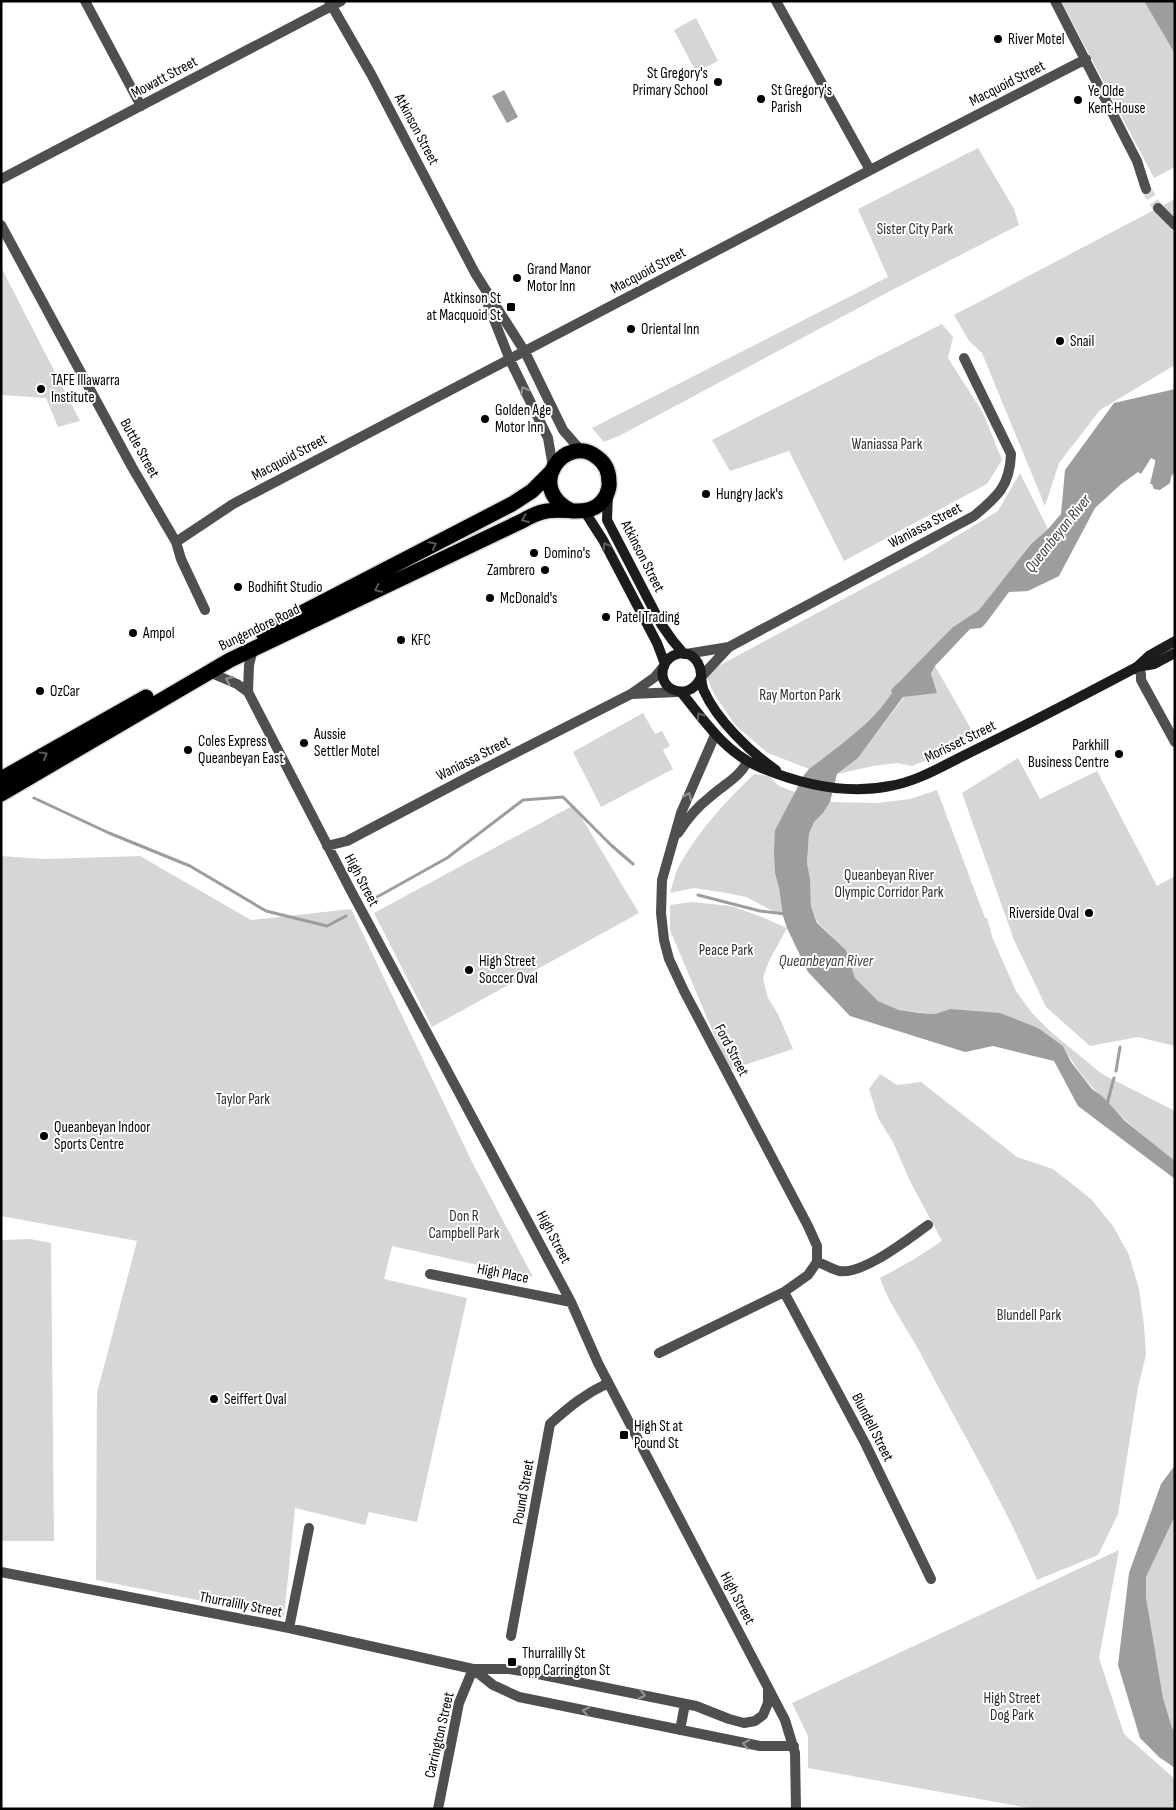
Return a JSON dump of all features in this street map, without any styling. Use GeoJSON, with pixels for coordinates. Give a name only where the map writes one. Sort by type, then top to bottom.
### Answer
{"type":"FeatureCollection","features":[{"type":"Feature","properties":{"kind":"highway"},"geometry":{"type":"LineString","coordinates":[[574,452],[588,453],[598,458],[605,465],[609,475],[608,492],[603,501],[595,508],[578,511],[562,506],[550,490],[552,470],[564,456],[574,452]]}},
{"type":"Feature","properties":{"kind":"highway","name":"Bungendore Road"},"geometry":{"type":"LineString","coordinates":[[1,779],[225,653],[512,504],[532,491],[552,470]]}},
{"type":"Feature","properties":{"kind":"highway","name":"Bungendore Road"},"geometry":{"type":"LineString","coordinates":[[1,794],[209,672],[254,649],[522,520],[547,511],[578,511]]}},
{"type":"Feature","properties":{"kind":"street"},"geometry":{"type":"LineString","coordinates":[[85,1],[141,106]]}},
{"type":"Feature","properties":{"kind":"street"},"geometry":{"type":"LineString","coordinates":[[776,1],[870,170]]}},
{"type":"Feature","properties":{"kind":"street"},"geometry":{"type":"LineString","coordinates":[[1055,1],[1138,161],[1146,189]]}},
{"type":"Feature","properties":{"kind":"street","name":"Mowatt Street"},"geometry":{"type":"LineString","coordinates":[[1,179],[334,3]]}},
{"type":"Feature","properties":{"kind":"street","name":"Atkinson Street"},"geometry":{"type":"LineString","coordinates":[[334,3],[475,273],[525,352],[563,430],[583,452]]}},
{"type":"Feature","properties":{"kind":"street","name":"Macquoid Street"},"geometry":{"type":"LineString","coordinates":[[176,542],[233,504],[1086,59]]}},
{"type":"Feature","properties":{"kind":"street"},"geometry":{"type":"LineString","coordinates":[[1158,208],[1175,224]]}},
{"type":"Feature","properties":{"kind":"street","name":"Buttle Street"},"geometry":{"type":"LineString","coordinates":[[1,225],[132,467],[176,542],[181,559],[205,610]]}},
{"type":"Feature","properties":{"kind":"street","name":"Atkinson Street"},"geometry":{"type":"LineString","coordinates":[[475,273],[510,360],[548,438],[552,470]]}},
{"type":"Feature","properties":{"kind":"street","name":"Waniassa Street"},"geometry":{"type":"LineString","coordinates":[[701,678],[729,648],[974,516],[995,498],[1007,483],[1011,465],[1011,454],[964,358]]}},
{"type":"Feature","properties":{"kind":"street","name":"Atkinson Street"},"geometry":{"type":"LineString","coordinates":[[608,492],[607,520],[661,624],[673,642],[685,654]]}},
{"type":"Feature","properties":{"kind":"street","name":"Atkinson Street"},"geometry":{"type":"LineString","coordinates":[[578,511],[603,540],[657,642],[664,665]]}},
{"type":"Feature","properties":{"kind":"street","name":"Morisset Street"},"geometry":{"type":"LineString","coordinates":[[747,762],[812,785],[838,789],[889,787],[915,780],[1137,667],[1150,656],[1175,641]]}},
{"type":"Feature","properties":{"kind":"street","name":"Waniassa Street"},"geometry":{"type":"LineString","coordinates":[[685,654],[729,648]]}},
{"type":"Feature","properties":{"kind":"street","name":"High Street"},"geometry":{"type":"LineString","coordinates":[[254,649],[249,665],[248,692],[327,846],[571,1302],[608,1383],[785,1720],[794,1746],[796,1809]]}},
{"type":"Feature","properties":{"kind":"street","name":"Morisset Street"},"geometry":{"type":"LineString","coordinates":[[1137,667],[1154,664],[1175,653]]}},
{"type":"Feature","properties":{"kind":"street"},"geometry":{"type":"LineString","coordinates":[[685,654],[697,661],[711,704],[734,733],[747,762],[715,734],[679,692],[671,689],[665,682],[663,676],[664,665],[674,655],[685,654]]}},
{"type":"Feature","properties":{"kind":"street","name":"Waniassa Street"},"geometry":{"type":"LineString","coordinates":[[327,846],[347,841],[631,694],[655,677],[664,665]]}},
{"type":"Feature","properties":{"kind":"street"},"geometry":{"type":"LineString","coordinates":[[1137,667],[1141,674],[1141,680],[1175,742]]}},
{"type":"Feature","properties":{"kind":"street"},"geometry":{"type":"LineString","coordinates":[[209,672],[237,684],[248,692]]}},
{"type":"Feature","properties":{"kind":"street"},"geometry":{"type":"LineString","coordinates":[[679,692],[692,690],[701,678]]}},
{"type":"Feature","properties":{"kind":"street","name":"Waniassa Street"},"geometry":{"type":"LineString","coordinates":[[631,694],[679,692]]}},
{"type":"Feature","properties":{"kind":"street","name":"Morisset Street"},"geometry":{"type":"LineString","coordinates":[[734,733],[763,760],[785,776]]}},
{"type":"Feature","properties":{"kind":"street","name":"Ford Street"},"geometry":{"type":"LineString","coordinates":[[715,734],[681,813],[666,863],[661,892],[663,932],[669,959],[684,991],[808,1226],[817,1246],[817,1262]]}},
{"type":"Feature","properties":{"kind":"street","name":"Ford Street"},"geometry":{"type":"LineString","coordinates":[[672,842],[684,823],[697,808],[735,778],[743,770],[747,762]]}},
{"type":"Feature","properties":{"kind":"street"},"geometry":{"type":"LineString","coordinates":[[659,1353],[784,1292],[808,1275],[817,1262],[839,1271],[851,1270],[869,1264],[928,1225]]}},
{"type":"Feature","properties":{"kind":"street","name":"High Place"},"geometry":{"type":"LineString","coordinates":[[430,1274],[571,1302]]}},
{"type":"Feature","properties":{"kind":"street","name":"Blundell Street"},"geometry":{"type":"LineString","coordinates":[[784,1292],[866,1443],[931,1579]]}},
{"type":"Feature","properties":{"kind":"street","name":"Pound Street"},"geometry":{"type":"LineString","coordinates":[[512,1636],[550,1424],[574,1402],[608,1383]]}},
{"type":"Feature","properties":{"kind":"street"},"geometry":{"type":"LineString","coordinates":[[289,1628],[309,1528]]}},
{"type":"Feature","properties":{"kind":"street","name":"Thurralilly Street"},"geometry":{"type":"LineString","coordinates":[[1,1572],[289,1628],[474,1669],[519,1670],[702,1708],[737,1722],[755,1721],[761,1718],[767,1708],[769,1695],[766,1683]]}},
{"type":"Feature","properties":{"kind":"street","name":"Thurralilly Street"},"geometry":{"type":"LineString","coordinates":[[474,1669],[493,1685],[519,1697],[764,1747],[794,1746]]}},
{"type":"Feature","properties":{"kind":"street","name":"Carrington Street"},"geometry":{"type":"LineString","coordinates":[[438,1809],[459,1703],[474,1669]]}},
{"type":"Feature","properties":{"kind":"street"},"geometry":{"type":"LineString","coordinates":[[680,1730],[685,1704]]}},
{"type":"Feature","properties":{"kind":"green space"},"geometry":{"type":"Polygon","coordinates":[[[1061,1],[1144,1],[1175,54],[1175,167],[1154,178],[1061,1]]]}},
{"type":"Feature","properties":{"kind":"green space"},"geometry":{"type":"Polygon","coordinates":[[[696,18],[718,61],[696,72],[674,30],[696,18]]]}},
{"type":"Feature","properties":{"kind":"green space","name":"Sister City Park"},"geometry":{"type":"Polygon","coordinates":[[[978,148],[1014,209],[1019,225],[894,289],[621,435],[604,442],[592,428],[888,277],[858,209],[978,148]]]}},
{"type":"Feature","properties":{"kind":"green space"},"geometry":{"type":"Polygon","coordinates":[[[1175,199],[1175,365],[1100,410],[1059,463],[1045,506],[982,353],[969,341],[954,315],[1175,199]]]}},
{"type":"Feature","properties":{"kind":"green space"},"geometry":{"type":"Polygon","coordinates":[[[1,267],[80,421],[58,427],[46,398],[1,395],[1,267]]]}},
{"type":"Feature","properties":{"kind":"green space","name":"Waniassa Park"},"geometry":{"type":"Polygon","coordinates":[[[942,324],[953,337],[948,358],[983,413],[1002,460],[987,484],[844,561],[789,451],[730,471],[712,440],[942,324]]]}},
{"type":"Feature","properties":{"kind":"green space","name":"Ray Morton Park"},"geometry":{"type":"Polygon","coordinates":[[[1020,473],[1048,529],[1031,544],[979,610],[953,627],[900,680],[887,701],[852,737],[809,769],[768,753],[736,726],[714,694],[705,673],[924,556],[998,511],[1020,473]]]}},
{"type":"Feature","properties":{"kind":"green space"},"geometry":{"type":"Polygon","coordinates":[[[935,666],[975,736],[941,754],[912,766],[897,763],[837,774],[858,758],[904,697],[924,693],[935,666]]]}},
{"type":"Feature","properties":{"kind":"green space"},"geometry":{"type":"Polygon","coordinates":[[[643,713],[655,734],[662,731],[670,746],[663,750],[673,769],[601,807],[573,752],[643,713]]]}},
{"type":"Feature","properties":{"kind":"green space","name":"Riverside Oval"},"geometry":{"type":"Polygon","coordinates":[[[1018,758],[1040,799],[1097,771],[1157,886],[1175,876],[1175,1046],[1138,1037],[1090,1046],[1046,1007],[1014,940],[962,793],[1018,758]]]}},
{"type":"Feature","properties":{"kind":"green space"},"geometry":{"type":"Polygon","coordinates":[[[754,774],[769,776],[779,786],[795,792],[775,830],[775,872],[783,916],[746,897],[694,888],[670,893],[678,867],[687,851],[723,805],[754,774]]]}},
{"type":"Feature","properties":{"kind":"green space","name":"Queanbeyan River Olympic Corridor Park"},"geometry":{"type":"Polygon","coordinates":[[[937,790],[985,918],[987,918],[993,939],[1016,991],[1032,1013],[1051,1032],[1102,1074],[1175,1111],[1175,1161],[1099,1095],[1063,1046],[968,1012],[950,1009],[935,1014],[899,1010],[878,1001],[855,978],[846,950],[818,923],[811,906],[810,879],[807,863],[809,834],[814,822],[830,802],[877,803],[910,799],[937,790]]]}},
{"type":"Feature","properties":{"kind":"green space","name":"High Street Soccer Oval"},"geometry":{"type":"Polygon","coordinates":[[[574,805],[639,913],[432,1027],[374,913],[574,805]]]}},
{"type":"Feature","properties":{"kind":"green space","name":"Taylor Park"},"geometry":{"type":"Polygon","coordinates":[[[1,856],[45,859],[140,856],[251,920],[351,909],[472,1162],[533,1277],[392,1246],[384,1279],[467,1298],[417,1522],[369,1512],[365,1525],[295,1508],[284,1617],[96,1580],[97,1393],[137,1241],[1,1216],[1,856]]]}},
{"type":"Feature","properties":{"kind":"green space","name":"Peace Park"},"geometry":{"type":"Polygon","coordinates":[[[692,902],[731,906],[787,928],[769,961],[763,978],[768,998],[778,1014],[793,1049],[729,1070],[670,930],[670,905],[692,902]]]}},
{"type":"Feature","properties":{"kind":"green space","name":"Blundell Park"},"geometry":{"type":"Polygon","coordinates":[[[880,1074],[897,1085],[921,1082],[1017,1157],[1053,1169],[1091,1199],[1113,1226],[1129,1255],[1139,1289],[1146,1355],[1138,1387],[1118,1514],[1098,1555],[1037,1580],[998,1497],[919,1351],[889,1300],[880,1278],[942,1241],[910,1181],[893,1142],[878,1118],[869,1089],[880,1074]]]}},
{"type":"Feature","properties":{"kind":"green space"},"geometry":{"type":"Polygon","coordinates":[[[30,1239],[51,1243],[54,1541],[1,1541],[1,1240],[30,1239]]]}},
{"type":"Feature","properties":{"kind":"green space"},"geometry":{"type":"Polygon","coordinates":[[[1175,1516],[1175,1730],[1172,1728],[1163,1698],[1146,1597],[1146,1577],[1175,1516]]]}},
{"type":"Feature","properties":{"kind":"green space","name":"High Street Dog Park"},"geometry":{"type":"Polygon","coordinates":[[[1119,1550],[1099,1658],[1124,1734],[1175,1779],[1175,1809],[1034,1809],[808,1768],[808,1736],[792,1703],[1119,1550]]]}},
{"type":"Feature","properties":{"kind":"water"},"geometry":{"type":"Polygon","coordinates":[[[1144,1],[1175,1],[1175,54],[1144,1]]]}},
{"type":"Feature","properties":{"kind":"water"},"geometry":{"type":"Polygon","coordinates":[[[504,90],[518,117],[507,123],[492,96],[504,90]]]}},
{"type":"Feature","properties":{"kind":"water","name":"Queanbeyan River"},"geometry":{"type":"Polygon","coordinates":[[[1175,389],[1175,471],[1170,483],[1160,490],[1154,489],[1152,484],[1150,484],[1155,463],[1155,460],[1151,458],[1141,474],[1138,472],[1120,485],[1095,508],[1059,576],[1028,591],[1009,592],[981,628],[970,629],[935,666],[931,674],[937,693],[903,697],[858,758],[837,774],[830,802],[814,822],[809,834],[807,863],[810,879],[811,906],[817,923],[846,950],[855,978],[878,1001],[899,1010],[920,1013],[935,1014],[950,1009],[1000,1013],[1038,1028],[1063,1046],[1071,1062],[1092,1089],[1103,1097],[1125,1121],[1175,1161],[1175,1179],[1078,1106],[1054,1061],[993,1046],[965,1052],[850,1016],[808,972],[787,928],[775,873],[774,851],[775,830],[809,769],[864,725],[884,704],[892,693],[891,690],[953,627],[979,610],[1031,544],[1061,514],[1065,470],[1114,403],[1175,389]]]}},
{"type":"Feature","properties":{"kind":"water"},"geometry":{"type":"Polygon","coordinates":[[[1175,1465],[1175,1516],[1146,1577],[1146,1597],[1163,1698],[1172,1728],[1175,1730],[1175,1768],[1159,1757],[1140,1738],[1118,1665],[1129,1573],[1161,1484],[1175,1465]]]}},
{"type":"Feature","properties":{"kind":"waterway"},"geometry":{"type":"LineString","coordinates":[[377,897],[447,858],[523,800],[563,797],[633,864]]}},
{"type":"Feature","properties":{"kind":"waterway"},"geometry":{"type":"LineString","coordinates":[[34,798],[109,833],[190,866],[266,911],[327,926],[346,916]]}},
{"type":"Feature","properties":{"kind":"waterway"},"geometry":{"type":"LineString","coordinates":[[698,895],[760,911],[786,914]]}},
{"type":"Feature","properties":{"kind":"waterway"},"geometry":{"type":"LineString","coordinates":[[1116,1071],[1120,1047]]}},
{"type":"Feature","properties":{"kind":"waterway"},"geometry":{"type":"LineString","coordinates":[[1107,1104],[1114,1078]]}},
{"type":"Feature","properties":{"kind":"tunnel"},"geometry":{"type":"LineString","coordinates":[[1146,189],[1158,208]]}},
{"type":"Feature","properties":{"kind":"place","name":"River Motel"},"geometry":{"type":"Point","coordinates":[998,39]}},
{"type":"Feature","properties":{"kind":"place","name":"St Gregory's Primary School"},"geometry":{"type":"Point","coordinates":[718,82]}},
{"type":"Feature","properties":{"kind":"place","name":"St Gregory's Parish"},"geometry":{"type":"Point","coordinates":[761,99]}},
{"type":"Feature","properties":{"kind":"place","name":"Ye Olde Kent House"},"geometry":{"type":"Point","coordinates":[1078,100]}},
{"type":"Feature","properties":{"kind":"place","name":"Grand Manor Motor Inn"},"geometry":{"type":"Point","coordinates":[517,278]}},
{"type":"Feature","properties":{"kind":"place","name":"Atkinson St at Macquoid St"},"geometry":{"type":"Point","coordinates":[511,307]}},
{"type":"Feature","properties":{"kind":"place","name":"Oriental Inn"},"geometry":{"type":"Point","coordinates":[631,329]}},
{"type":"Feature","properties":{"kind":"place","name":"Snail"},"geometry":{"type":"Point","coordinates":[1060,341]}},
{"type":"Feature","properties":{"kind":"place","name":"TAFE Illawarra Institute"},"geometry":{"type":"Point","coordinates":[41,389]}},
{"type":"Feature","properties":{"kind":"place","name":"Golden Age Motor Inn"},"geometry":{"type":"Point","coordinates":[485,419]}},
{"type":"Feature","properties":{"kind":"place","name":"Hungry Jack's"},"geometry":{"type":"Point","coordinates":[706,494]}},
{"type":"Feature","properties":{"kind":"place","name":"Domino's"},"geometry":{"type":"Point","coordinates":[534,553]}},
{"type":"Feature","properties":{"kind":"place","name":"Zambrero"},"geometry":{"type":"Point","coordinates":[545,570]}},
{"type":"Feature","properties":{"kind":"place","name":"Bodhifit Studio"},"geometry":{"type":"Point","coordinates":[238,587]}},
{"type":"Feature","properties":{"kind":"place","name":"McDonald's"},"geometry":{"type":"Point","coordinates":[490,598]}},
{"type":"Feature","properties":{"kind":"place","name":"Patel Trading"},"geometry":{"type":"Point","coordinates":[606,617]}},
{"type":"Feature","properties":{"kind":"place","name":"Ampol"},"geometry":{"type":"Point","coordinates":[133,633]}},
{"type":"Feature","properties":{"kind":"place","name":"KFC"},"geometry":{"type":"Point","coordinates":[401,640]}},
{"type":"Feature","properties":{"kind":"place","name":"OzCar"},"geometry":{"type":"Point","coordinates":[40,691]}},
{"type":"Feature","properties":{"kind":"place","name":"Aussie Settler Motel"},"geometry":{"type":"Point","coordinates":[304,743]}},
{"type":"Feature","properties":{"kind":"place","name":"Coles Express Queanbeyan East"},"geometry":{"type":"Point","coordinates":[188,750]}},
{"type":"Feature","properties":{"kind":"place","name":"Parkhill Business Centre"},"geometry":{"type":"Point","coordinates":[1119,754]}},
{"type":"Feature","properties":{"kind":"place","name":"Riverside Oval"},"geometry":{"type":"Point","coordinates":[1089,913]}},
{"type":"Feature","properties":{"kind":"place","name":"High Street Soccer Oval"},"geometry":{"type":"Point","coordinates":[469,970]}},
{"type":"Feature","properties":{"kind":"place","name":"Queanbeyan Indoor Sports Centre"},"geometry":{"type":"Point","coordinates":[44,1136]}},
{"type":"Feature","properties":{"kind":"place","name":"Seiffert Oval"},"geometry":{"type":"Point","coordinates":[214,1399]}},
{"type":"Feature","properties":{"kind":"place","name":"High St at Pound St"},"geometry":{"type":"Point","coordinates":[624,1435]}},
{"type":"Feature","properties":{"kind":"place","name":"Thurralilly St opp Carrington St"},"geometry":{"type":"Point","coordinates":[512,1662]}},
{"type":"Feature","properties":{"kind":"park label","name":"Don R Campbell Park"},"geometry":{"type":"Point","coordinates":[464,1224]}}]}
